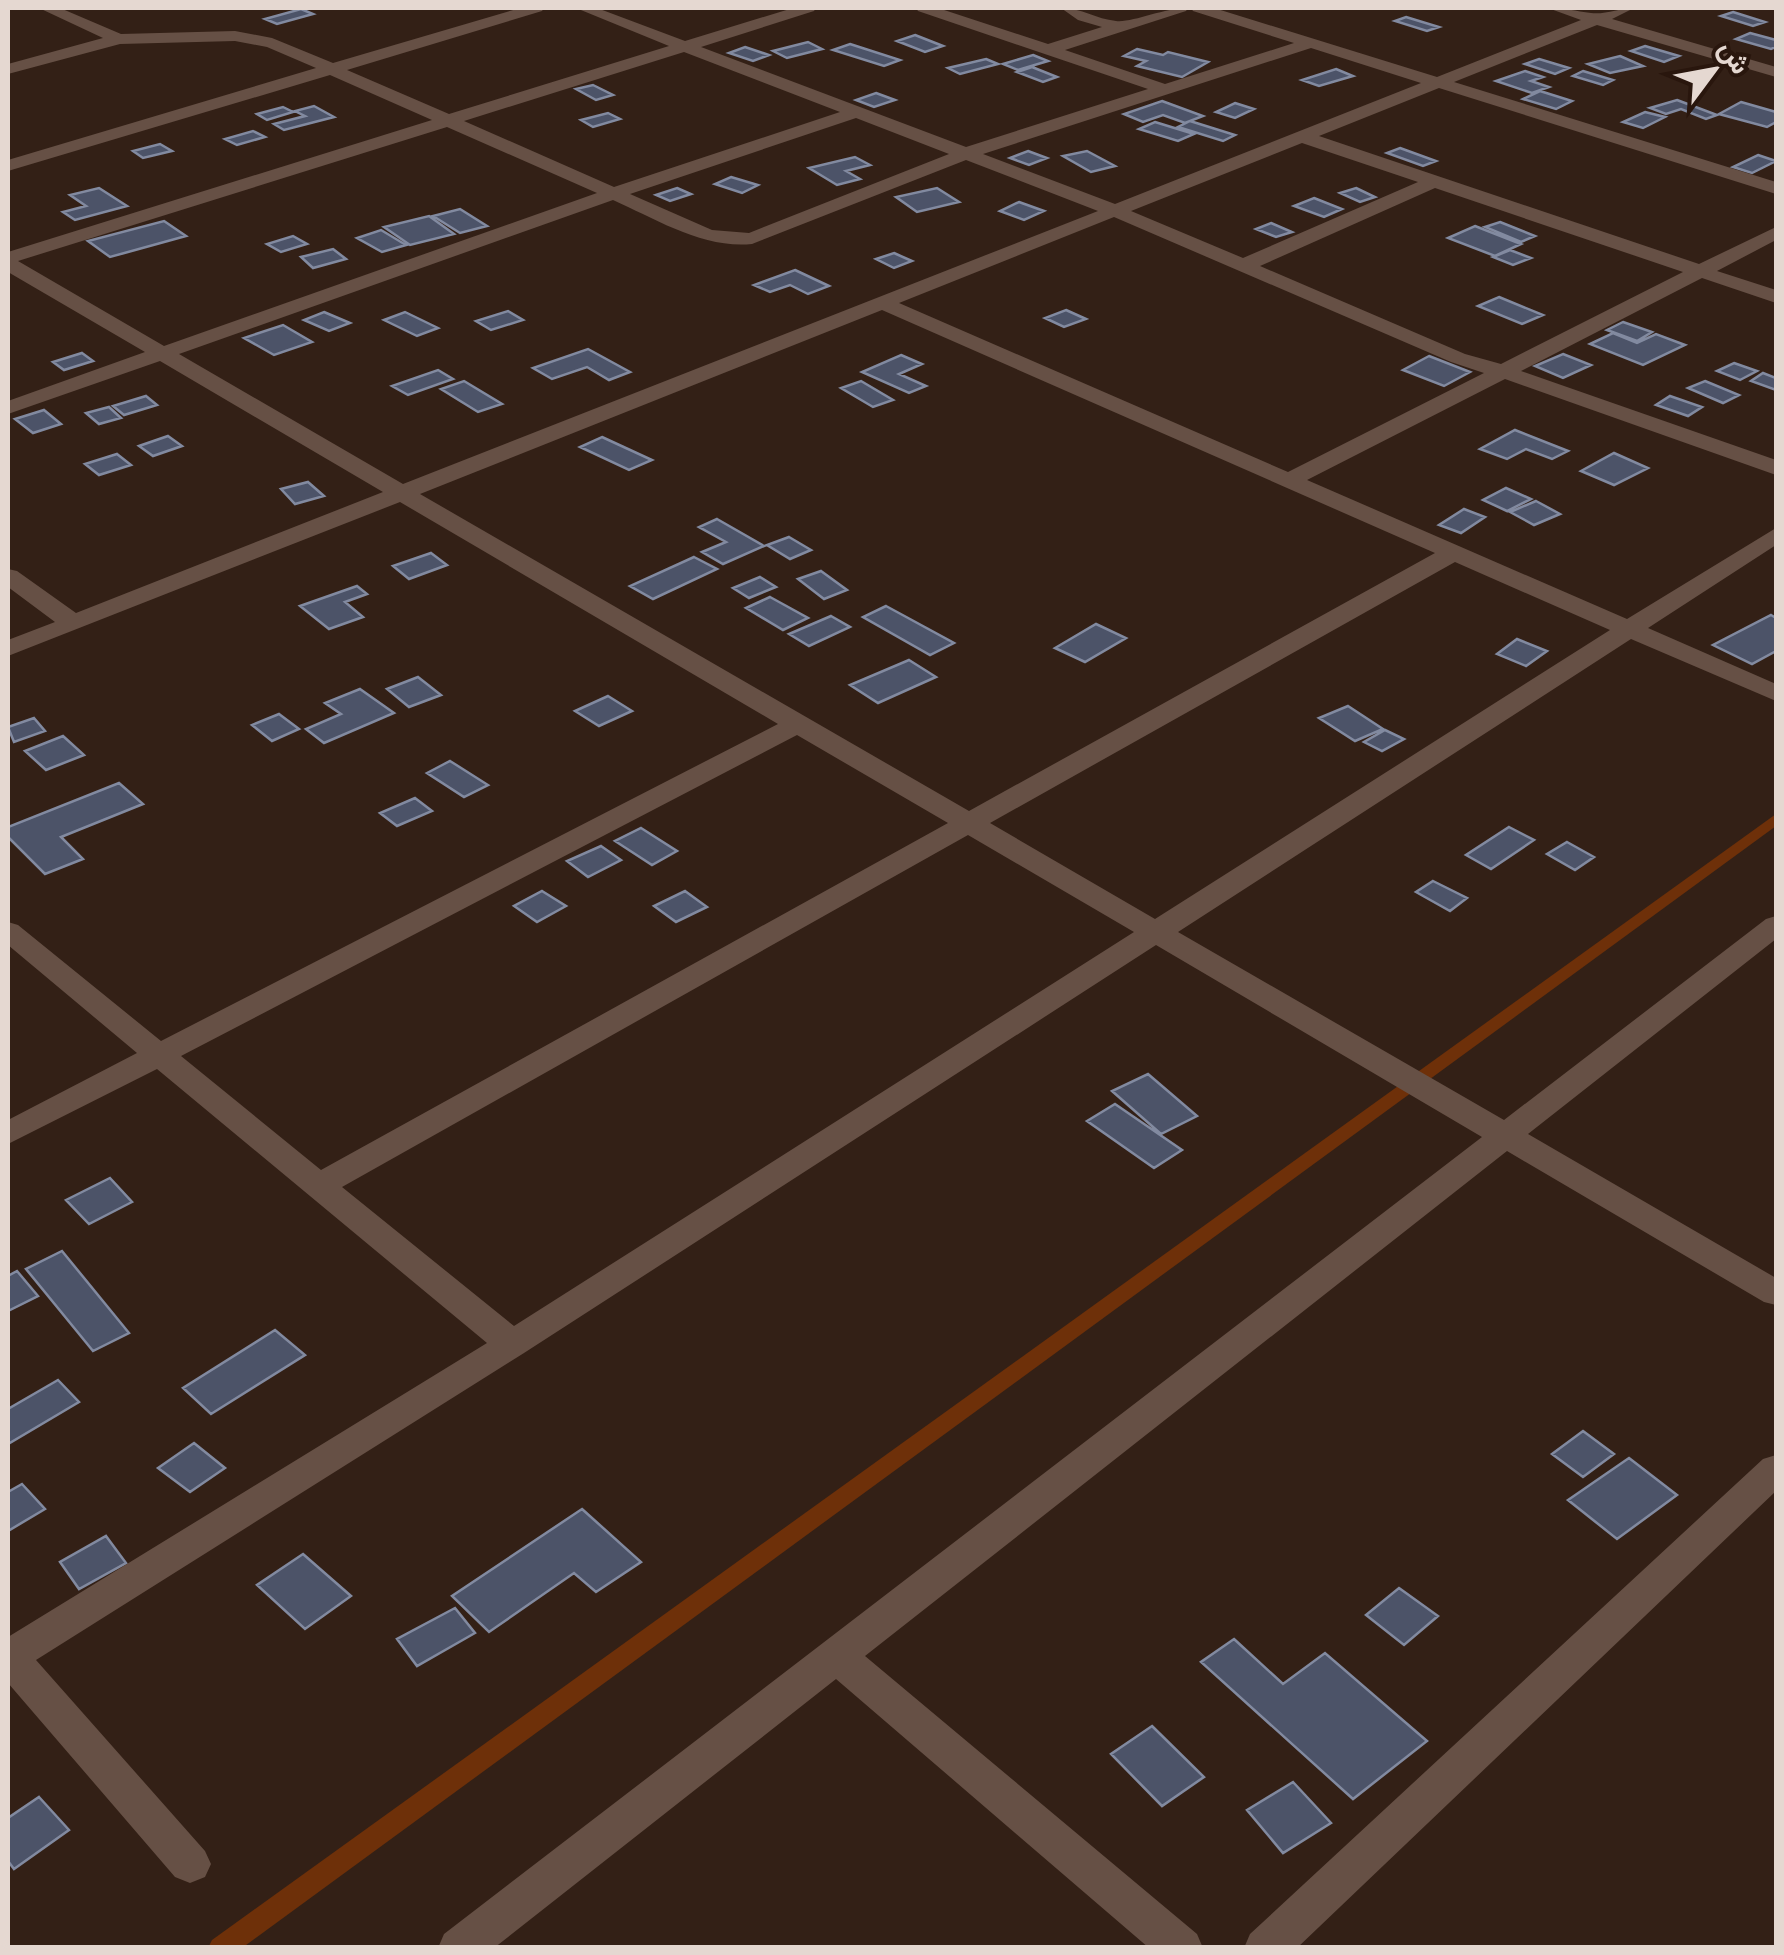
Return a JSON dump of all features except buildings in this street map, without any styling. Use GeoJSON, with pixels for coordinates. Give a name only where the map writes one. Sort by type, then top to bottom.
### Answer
{"type":"FeatureCollection","features":[{"type":"Feature","properties":{"kind":"street"},"geometry":{"type":"LineString","coordinates":[[47,8],[120,39]]}},
{"type":"Feature","properties":{"kind":"street"},"geometry":{"type":"LineString","coordinates":[[8,166],[536,8]]}},
{"type":"Feature","properties":{"kind":"street"},"geometry":{"type":"LineString","coordinates":[[584,8],[1111,210],[1420,343],[1776,468]]}},
{"type":"Feature","properties":{"kind":"street"},"geometry":{"type":"LineString","coordinates":[[8,261],[808,8]]}},
{"type":"Feature","properties":{"kind":"street"},"geometry":{"type":"LineString","coordinates":[[924,8],[1164,89]]}},
{"type":"Feature","properties":{"kind":"street"},"geometry":{"type":"LineString","coordinates":[[1069,8],[1084,17],[1118,26]]}},
{"type":"Feature","properties":{"kind":"street"},"geometry":{"type":"LineString","coordinates":[[1047,50],[1180,8]]}},
{"type":"Feature","properties":{"kind":"street"},"geometry":{"type":"LineString","coordinates":[[1198,8],[1776,188]]}},
{"type":"Feature","properties":{"kind":"street"},"geometry":{"type":"LineString","coordinates":[[1556,8],[1776,72]]}},
{"type":"Feature","properties":{"kind":"street"},"geometry":{"type":"LineString","coordinates":[[8,650],[1436,80],[1626,8]]}},
{"type":"Feature","properties":{"kind":"street"},"geometry":{"type":"LineString","coordinates":[[8,69],[120,39],[235,36],[272,42],[706,234],[733,240],[752,238],[966,153],[1310,43]]}},
{"type":"Feature","properties":{"kind":"street"},"geometry":{"type":"LineString","coordinates":[[8,408],[614,193],[857,112]]}},
{"type":"Feature","properties":{"kind":"street"},"geometry":{"type":"LineString","coordinates":[[1298,135],[1776,297]]}},
{"type":"Feature","properties":{"kind":"street"},"geometry":{"type":"LineString","coordinates":[[1242,266],[1434,181]]}},
{"type":"Feature","properties":{"kind":"street"},"geometry":{"type":"LineString","coordinates":[[1290,480],[1776,233]]}},
{"type":"Feature","properties":{"kind":"street"},"geometry":{"type":"LineString","coordinates":[[8,261],[399,493],[1776,1293]]}},
{"type":"Feature","properties":{"kind":"street"},"geometry":{"type":"LineString","coordinates":[[880,302],[1776,693]]}},
{"type":"Feature","properties":{"kind":"street"},"geometry":{"type":"LineString","coordinates":[[190,1864],[8,1656],[512,1344],[1776,535]]}},
{"type":"Feature","properties":{"kind":"street"},"geometry":{"type":"LineString","coordinates":[[321,1185],[1454,552]]}},
{"type":"Feature","properties":{"kind":"street"},"geometry":{"type":"LineString","coordinates":[[8,576],[72,623]]}},
{"type":"Feature","properties":{"kind":"street"},"geometry":{"type":"LineString","coordinates":[[8,1133],[798,724]]}},
{"type":"Feature","properties":{"kind":"street"},"geometry":{"type":"LineString","coordinates":[[460,1948],[1776,926]]}},
{"type":"Feature","properties":{"kind":"street"},"geometry":{"type":"LineString","coordinates":[[8,931],[512,1344]]}},
{"type":"Feature","properties":{"kind":"street"},"geometry":{"type":"LineString","coordinates":[[1266,1948],[1776,1469]]}},
{"type":"Feature","properties":{"kind":"street"},"geometry":{"type":"LineString","coordinates":[[837,1656],[1181,1948]]}},
{"type":"Feature","properties":{"kind":"waterway"},"geometry":{"type":"LineString","coordinates":[[221,1948],[1776,819]]}}]}
